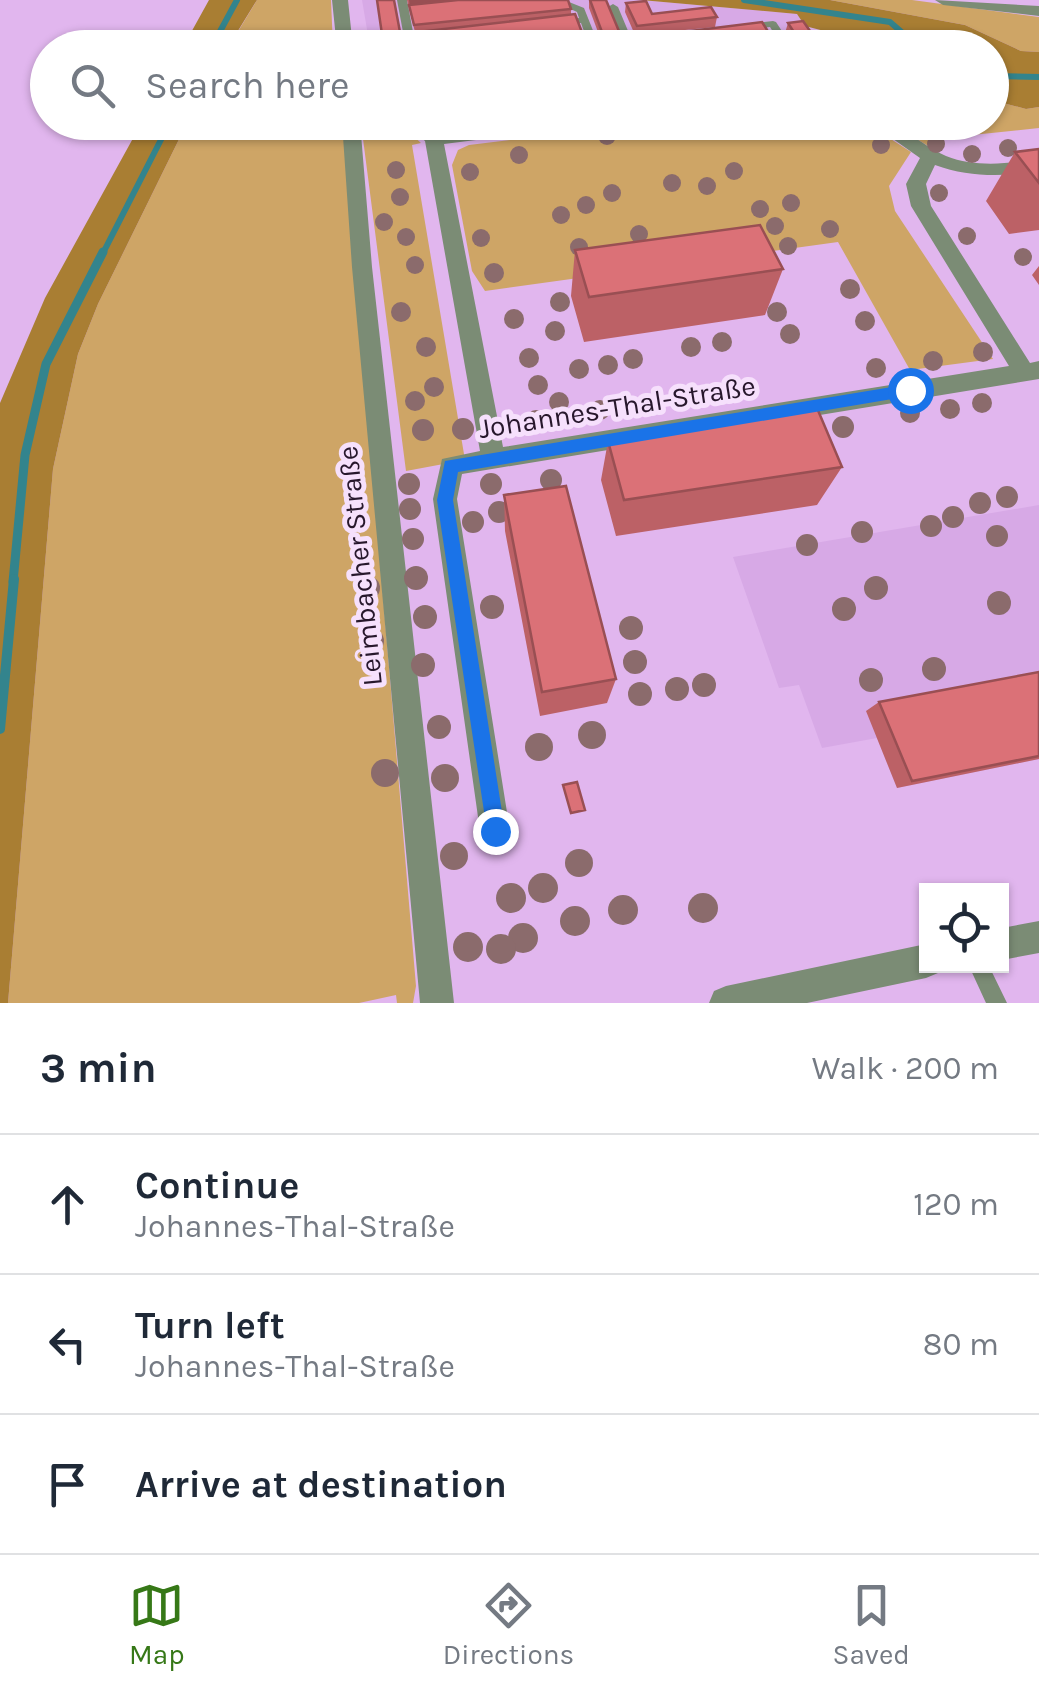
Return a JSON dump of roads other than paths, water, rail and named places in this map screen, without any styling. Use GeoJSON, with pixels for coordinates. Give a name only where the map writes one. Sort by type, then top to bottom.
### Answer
{"type":"FeatureCollection","features":[{"type":"Feature","properties":{"kind":"street"},"geometry":{"type":"LineString","coordinates":[[340,0],[343,30]]}},
{"type":"Feature","properties":{"kind":"street"},"geometry":{"type":"LineString","coordinates":[[943,0],[1039,11]]}},
{"type":"Feature","properties":{"kind":"street","name":"Leimbacher Straße"},"geometry":{"type":"LineString","coordinates":[[352,140],[437,1003]]}},
{"type":"Feature","properties":{"kind":"street"},"geometry":{"type":"LineString","coordinates":[[434,140],[493,457]]}},
{"type":"Feature","properties":{"kind":"street"},"geometry":{"type":"LineString","coordinates":[[903,140],[928,158],[960,170],[1039,166]]}},
{"type":"Feature","properties":{"kind":"street"},"geometry":{"type":"LineString","coordinates":[[928,158],[916,184],[921,206],[1032,371]]}},
{"type":"Feature","properties":{"kind":"street","name":"Johannes-Thal-Straße"},"geometry":{"type":"LineString","coordinates":[[495,831],[445,500],[451,466],[1032,371]]}},
{"type":"Feature","properties":{"kind":"street"},"geometry":{"type":"LineString","coordinates":[[1009,943],[1039,937]]}},
{"type":"Feature","properties":{"kind":"street"},"geometry":{"type":"LineString","coordinates":[[726,1003],[919,962]]}},
{"type":"Feature","properties":{"kind":"lane"},"geometry":{"type":"LineString","coordinates":[[556,0],[582,10],[589,30]]}},
{"type":"Feature","properties":{"kind":"lane"},"geometry":{"type":"LineString","coordinates":[[403,6],[422,10]]}},
{"type":"Feature","properties":{"kind":"lane"},"geometry":{"type":"LineString","coordinates":[[613,7],[623,30]]}},
{"type":"Feature","properties":{"kind":"lane"},"geometry":{"type":"LineString","coordinates":[[546,24],[585,20]]}},
{"type":"Feature","properties":{"kind":"lane"},"geometry":{"type":"LineString","coordinates":[[737,28],[773,24],[777,30]]}},
{"type":"Feature","properties":{"kind":"lane"},"geometry":{"type":"LineString","coordinates":[[982,973],[997,1003]]}},
{"type":"Feature","properties":{"kind":"waterway"},"geometry":{"type":"LineString","coordinates":[[221,30],[237,0]]}},
{"type":"Feature","properties":{"kind":"waterway"},"geometry":{"type":"LineString","coordinates":[[744,0],[890,22],[899,30]]}},
{"type":"Feature","properties":{"kind":"waterway"},"geometry":{"type":"LineString","coordinates":[[1009,76],[1039,77]]}},
{"type":"Feature","properties":{"kind":"waterway"},"geometry":{"type":"LineString","coordinates":[[102,255],[161,140]]}},
{"type":"Feature","properties":{"kind":"waterway"},"geometry":{"type":"LineString","coordinates":[[13,582],[25,455],[46,364],[103,252]]}},
{"type":"Feature","properties":{"kind":"waterway"},"geometry":{"type":"LineString","coordinates":[[0,729],[14,579]]}}]}
